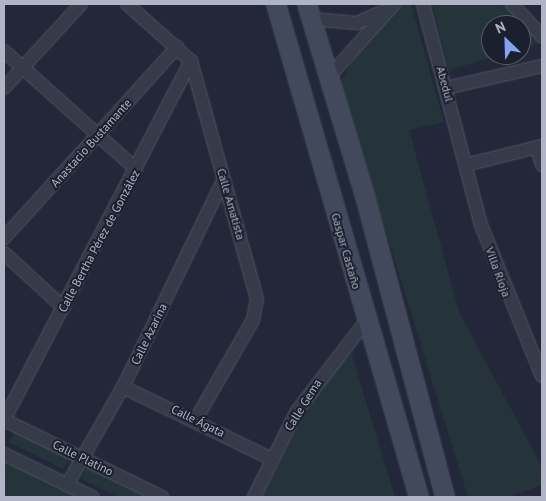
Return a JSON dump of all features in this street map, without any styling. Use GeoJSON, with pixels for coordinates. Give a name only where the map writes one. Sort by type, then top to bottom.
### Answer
{"type":"FeatureCollection","features":[{"type":"Feature","properties":{"kind":"main road","name":"Gaspar Castaño"},"geometry":{"type":"LineString","coordinates":[[276,4],[366,321],[419,497]]}},
{"type":"Feature","properties":{"kind":"main road"},"geometry":{"type":"LineString","coordinates":[[308,12],[332,99],[365,196],[445,497]]}},
{"type":"Feature","properties":{"kind":"main road"},"geometry":{"type":"LineString","coordinates":[[306,110],[332,99]]}},
{"type":"Feature","properties":{"kind":"street"},"geometry":{"type":"LineString","coordinates":[[4,88],[81,4]]}},
{"type":"Feature","properties":{"kind":"street","name":"Calle Amatista"},"geometry":{"type":"LineString","coordinates":[[127,4],[191,61],[257,299],[253,320],[196,420]]}},
{"type":"Feature","properties":{"kind":"street","name":"Abedul"},"geometry":{"type":"LineString","coordinates":[[423,4],[465,165]]}},
{"type":"Feature","properties":{"kind":"street"},"geometry":{"type":"LineString","coordinates":[[512,4],[542,36]]}},
{"type":"Feature","properties":{"kind":"street"},"geometry":{"type":"LineString","coordinates":[[308,12],[356,23],[392,6]]}},
{"type":"Feature","properties":{"kind":"street"},"geometry":{"type":"LineString","coordinates":[[327,79],[392,6]]}},
{"type":"Feature","properties":{"kind":"street","name":"Anastacio Bustamante"},"geometry":{"type":"LineString","coordinates":[[4,238],[100,135],[177,47]]}},
{"type":"Feature","properties":{"kind":"street"},"geometry":{"type":"LineString","coordinates":[[4,51],[136,169]]}},
{"type":"Feature","properties":{"kind":"street","name":"Calle Bertha Pérez de González"},"geometry":{"type":"LineString","coordinates":[[4,420],[191,61]]}},
{"type":"Feature","properties":{"kind":"street"},"geometry":{"type":"LineString","coordinates":[[446,88],[542,66]]}},
{"type":"Feature","properties":{"kind":"street"},"geometry":{"type":"LineString","coordinates":[[465,165],[540,147],[542,165]]}},
{"type":"Feature","properties":{"kind":"street","name":"Villa Rioja"},"geometry":{"type":"LineString","coordinates":[[465,165],[500,280],[542,376]]}},
{"type":"Feature","properties":{"kind":"street","name":"Calle Azarina"},"geometry":{"type":"LineString","coordinates":[[66,485],[123,387],[224,180]]}},
{"type":"Feature","properties":{"kind":"street"},"geometry":{"type":"LineString","coordinates":[[4,253],[64,308]]}},
{"type":"Feature","properties":{"kind":"street","name":"Calle Gema"},"geometry":{"type":"LineString","coordinates":[[254,497],[272,459],[318,379],[366,321]]}},
{"type":"Feature","properties":{"kind":"street","name":"Calle Ágata"},"geometry":{"type":"LineString","coordinates":[[123,387],[196,420],[272,459]]}},
{"type":"Feature","properties":{"kind":"street","name":"Calle Platino"},"geometry":{"type":"LineString","coordinates":[[4,420],[162,497]]}},
{"type":"Feature","properties":{"kind":"street"},"geometry":{"type":"LineString","coordinates":[[4,454],[92,497]]}},
{"type":"Feature","properties":{"kind":"shaded area"},"geometry":{"type":"Polygon","coordinates":[[[403,4],[411,4],[444,122],[409,130],[459,312],[542,467],[542,485],[508,497],[468,497],[340,83],[366,37],[403,4]]]}},
{"type":"Feature","properties":{"kind":"shaded area"},"geometry":{"type":"Polygon","coordinates":[[[432,4],[505,4],[515,15],[481,15],[481,61],[449,70],[432,4]]]}},
{"type":"Feature","properties":{"kind":"shaded area"},"geometry":{"type":"Polygon","coordinates":[[[531,32],[541,43],[531,46],[531,32]]]}},
{"type":"Feature","properties":{"kind":"shaded area"},"geometry":{"type":"Polygon","coordinates":[[[352,355],[395,497],[262,497],[308,408],[340,363],[352,355]]]}},
{"type":"Feature","properties":{"kind":"shaded area"},"geometry":{"type":"Polygon","coordinates":[[[15,430],[70,457],[64,469],[9,443],[15,430]]]}},
{"type":"Feature","properties":{"kind":"shaded area"},"geometry":{"type":"Polygon","coordinates":[[[4,461],[76,497],[4,497],[4,461]]]}},
{"type":"Feature","properties":{"kind":"shaded area"},"geometry":{"type":"Polygon","coordinates":[[[87,467],[147,497],[118,497],[81,479],[87,467]]]}}]}
